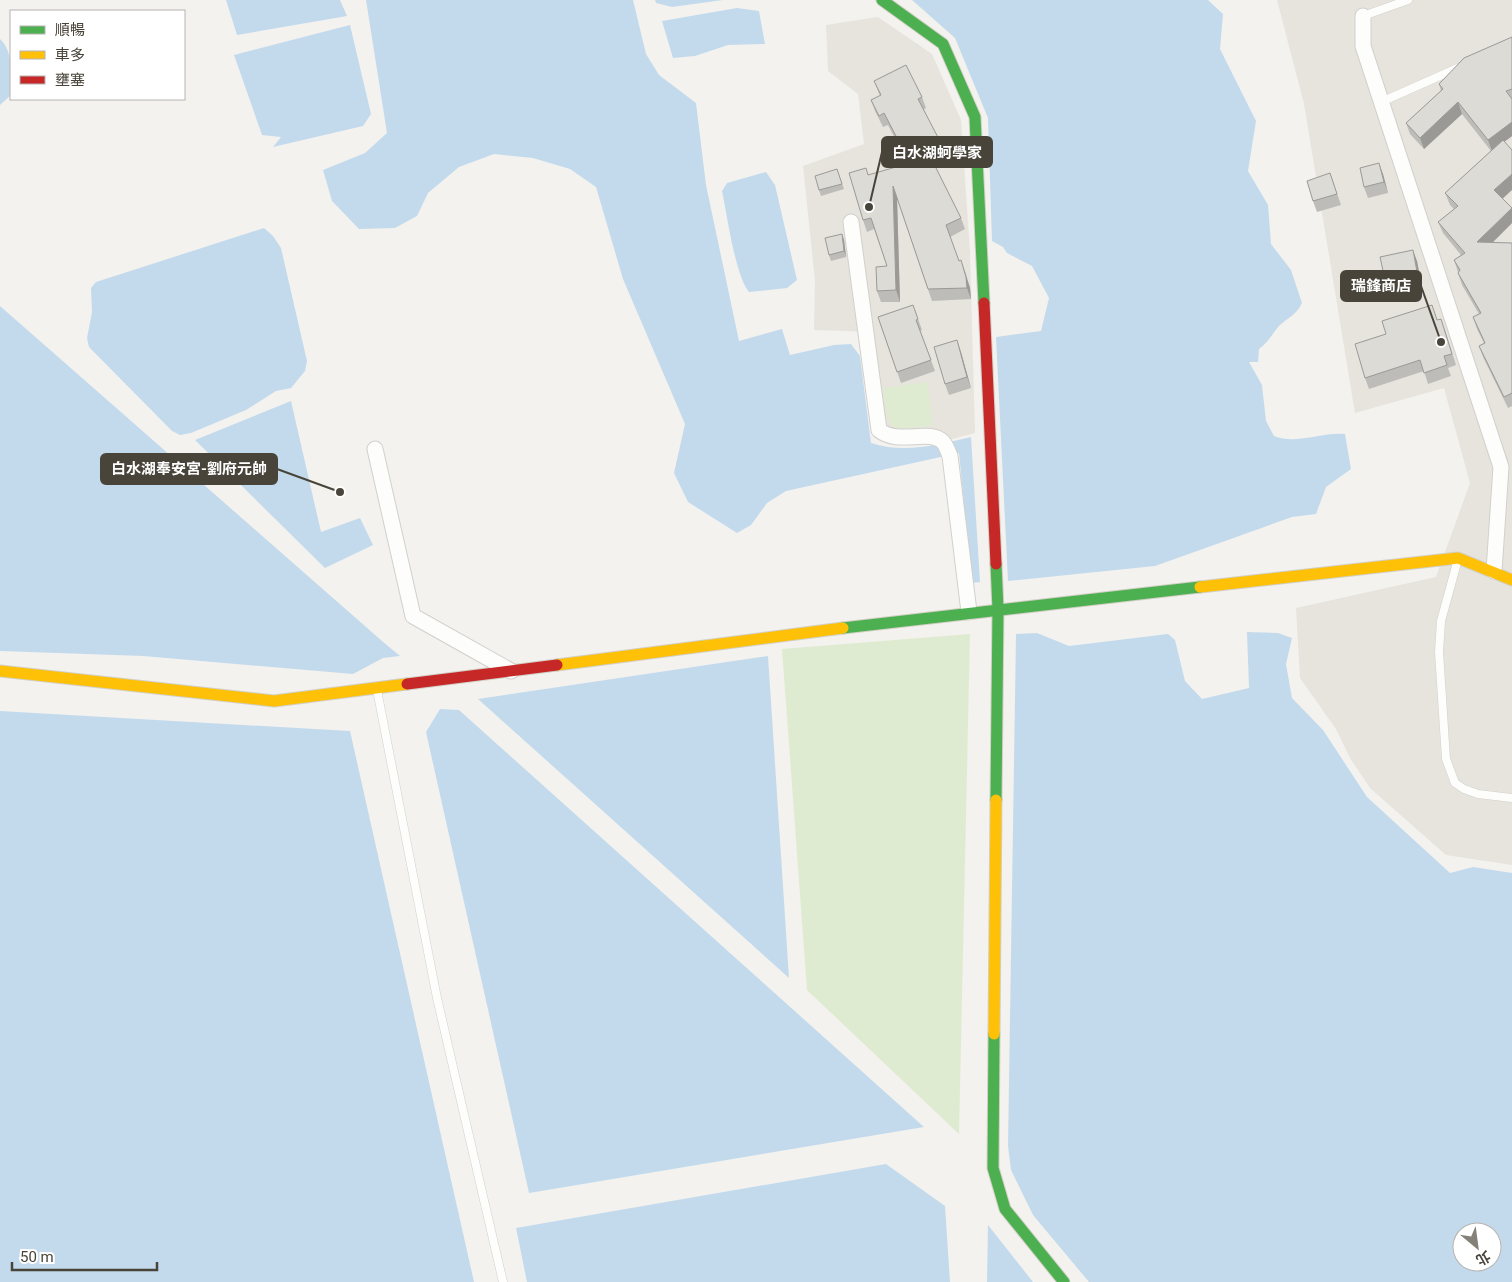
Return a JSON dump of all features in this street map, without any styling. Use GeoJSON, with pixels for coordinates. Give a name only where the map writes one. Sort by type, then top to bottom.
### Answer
{"type":"FeatureCollection","features":[{"type":"Feature","properties":{"kind":"street"},"geometry":{"type":"LineString","coordinates":[[882,0],[944,44],[975,117],[998,609],[993,1168],[1005,1210],[1064,1282]]}},
{"type":"Feature","properties":{"kind":"street"},"geometry":{"type":"LineString","coordinates":[[1363,16],[1363,46],[1501,467],[1494,571]]}},
{"type":"Feature","properties":{"kind":"street"},"geometry":{"type":"LineString","coordinates":[[851,222],[879,430],[887,436],[902,438],[934,437],[943,442],[950,456],[969,612]]}},
{"type":"Feature","properties":{"kind":"street"},"geometry":{"type":"LineString","coordinates":[[375,449],[413,616],[511,671]]}},
{"type":"Feature","properties":{"kind":"street"},"geometry":{"type":"LineString","coordinates":[[0,671],[274,701],[969,612],[1458,558],[1494,571],[1512,580]]}},
{"type":"Feature","properties":{"kind":"lane"},"geometry":{"type":"LineString","coordinates":[[1363,16],[1408,0]]}},
{"type":"Feature","properties":{"kind":"lane"},"geometry":{"type":"LineString","coordinates":[[1381,102],[1468,63]]}},
{"type":"Feature","properties":{"kind":"lane"},"geometry":{"type":"LineString","coordinates":[[1458,558],[1441,621],[1439,652],[1446,759],[1455,783],[1464,789],[1478,794],[1512,798]]}},
{"type":"Feature","properties":{"kind":"lane"},"geometry":{"type":"LineString","coordinates":[[377,688],[437,998],[503,1282]]}},
{"type":"Feature","properties":{"kind":"shaded area"},"geometry":{"type":"Polygon","coordinates":[[[1277,0],[1512,0],[1512,865],[1446,855],[1370,788],[1350,758],[1336,729],[1300,678],[1296,608],[1436,577],[1470,483],[1444,388],[1355,413],[1304,104],[1277,0]]]}},
{"type":"Feature","properties":{"kind":"shaded area"},"geometry":{"type":"Polygon","coordinates":[[[878,17],[932,54],[961,120],[970,251],[975,433],[952,439],[937,434],[895,430],[888,426],[884,419],[874,332],[814,330],[815,281],[803,166],[864,144],[858,94],[828,71],[826,25],[878,17]]]}},
{"type":"Feature","properties":{"kind":"green space"},"geometry":{"type":"Polygon","coordinates":[[[927,382],[933,425],[907,428],[893,426],[889,422],[883,388],[927,382]]]}},
{"type":"Feature","properties":{"kind":"green space"},"geometry":{"type":"Polygon","coordinates":[[[970,634],[959,1134],[807,990],[782,649],[970,634]]]}},
{"type":"Feature","properties":{"kind":"water"},"geometry":{"type":"Polygon","coordinates":[[[226,0],[340,0],[347,16],[237,35],[226,0]]]}},
{"type":"Feature","properties":{"kind":"water"},"geometry":{"type":"Polygon","coordinates":[[[366,0],[633,0],[646,54],[659,75],[696,103],[706,185],[739,341],[782,329],[790,355],[834,345],[851,344],[860,356],[871,443],[896,448],[908,448],[971,437],[980,582],[972,583],[959,453],[786,491],[767,503],[751,525],[737,533],[688,502],[674,473],[685,424],[623,279],[596,187],[570,169],[533,158],[494,154],[459,167],[428,193],[417,216],[395,228],[359,229],[332,201],[323,170],[365,153],[387,133],[366,0]]]}},
{"type":"Feature","properties":{"kind":"water"},"geometry":{"type":"Polygon","coordinates":[[[655,0],[723,0],[672,7],[656,3],[655,0]]]}},
{"type":"Feature","properties":{"kind":"water"},"geometry":{"type":"Polygon","coordinates":[[[912,0],[1208,0],[1223,14],[1220,49],[1256,121],[1248,171],[1268,205],[1271,244],[1291,270],[1302,303],[1295,313],[1280,325],[1259,349],[1258,362],[1249,362],[1262,385],[1266,421],[1274,436],[1282,438],[1300,439],[1345,434],[1351,469],[1326,487],[1316,514],[1292,517],[1155,566],[1008,581],[996,337],[1041,331],[1049,298],[1032,266],[1007,253],[1003,247],[992,241],[988,118],[955,38],[912,0]]]}},
{"type":"Feature","properties":{"kind":"water"},"geometry":{"type":"Polygon","coordinates":[[[737,8],[759,11],[765,44],[728,45],[695,56],[673,58],[662,21],[737,8]]]}},
{"type":"Feature","properties":{"kind":"water"},"geometry":{"type":"Polygon","coordinates":[[[350,25],[371,114],[363,126],[273,147],[281,137],[262,135],[234,55],[350,25]]]}},
{"type":"Feature","properties":{"kind":"water"},"geometry":{"type":"Polygon","coordinates":[[[0,39],[8,50],[10,58],[10,96],[0,105],[0,39]]]}},
{"type":"Feature","properties":{"kind":"water"},"geometry":{"type":"Polygon","coordinates":[[[766,172],[775,185],[797,280],[787,288],[749,292],[744,284],[736,259],[722,191],[727,183],[766,172]]]}},
{"type":"Feature","properties":{"kind":"water"},"geometry":{"type":"Polygon","coordinates":[[[264,228],[273,236],[281,248],[307,361],[305,371],[291,388],[276,391],[246,410],[191,433],[180,435],[172,431],[89,347],[87,338],[92,312],[91,288],[96,282],[264,228]]]}},
{"type":"Feature","properties":{"kind":"water"},"geometry":{"type":"Polygon","coordinates":[[[0,306],[400,656],[383,658],[353,674],[143,656],[0,651],[0,306]]]}},
{"type":"Feature","properties":{"kind":"water"},"geometry":{"type":"Polygon","coordinates":[[[291,401],[321,532],[360,518],[373,545],[325,568],[195,440],[291,401]]]}},
{"type":"Feature","properties":{"kind":"water"},"geometry":{"type":"Polygon","coordinates":[[[1247,632],[1278,633],[1292,638],[1286,664],[1292,698],[1323,730],[1367,797],[1450,873],[1473,867],[1512,873],[1512,1282],[1089,1282],[1033,1215],[1011,1170],[1008,1146],[1016,634],[1037,633],[1069,646],[1168,634],[1175,640],[1185,681],[1202,699],[1249,688],[1247,632]]]}},
{"type":"Feature","properties":{"kind":"water"},"geometry":{"type":"Polygon","coordinates":[[[768,656],[789,978],[478,699],[768,656]]]}},
{"type":"Feature","properties":{"kind":"water"},"geometry":{"type":"Polygon","coordinates":[[[440,709],[459,710],[924,1127],[529,1193],[426,732],[440,709]]]}},
{"type":"Feature","properties":{"kind":"water"},"geometry":{"type":"Polygon","coordinates":[[[0,711],[350,731],[474,1282],[0,1282],[0,711]]]}},
{"type":"Feature","properties":{"kind":"water"},"geometry":{"type":"Polygon","coordinates":[[[886,1164],[945,1206],[950,1282],[527,1282],[516,1228],[886,1164]]]}},
{"type":"Feature","properties":{"kind":"water"},"geometry":{"type":"Polygon","coordinates":[[[988,1225],[1033,1282],[987,1282],[988,1225]]]}},
{"type":"Feature","properties":{"kind":"building"},"geometry":{"type":"Polygon","coordinates":[[[1512,37],[1512,89],[1506,91],[1512,99],[1512,122],[1488,140],[1458,102],[1420,138],[1406,123],[1443,89],[1439,84],[1464,58],[1512,37]]]}},
{"type":"Feature","properties":{"kind":"building"},"geometry":{"type":"Polygon","coordinates":[[[906,65],[922,97],[918,99],[943,147],[929,154],[961,218],[946,225],[959,261],[961,260],[967,288],[928,289],[893,186],[896,290],[877,291],[876,267],[887,266],[871,218],[863,220],[849,173],[866,168],[868,175],[910,163],[884,113],[879,116],[871,100],[881,95],[874,81],[906,65]]]}},
{"type":"Feature","properties":{"kind":"building"},"geometry":{"type":"Polygon","coordinates":[[[1503,140],[1512,150],[1512,174],[1494,190],[1512,208],[1477,242],[1512,243],[1512,393],[1504,397],[1479,346],[1485,343],[1473,317],[1481,313],[1458,273],[1460,270],[1454,260],[1465,253],[1438,222],[1458,206],[1445,193],[1503,140]]]}},
{"type":"Feature","properties":{"kind":"building"},"geometry":{"type":"Polygon","coordinates":[[[1379,163],[1384,182],[1364,187],[1360,168],[1379,163]]]}},
{"type":"Feature","properties":{"kind":"building"},"geometry":{"type":"Polygon","coordinates":[[[837,169],[842,184],[819,190],[815,176],[837,169]]]}},
{"type":"Feature","properties":{"kind":"building"},"geometry":{"type":"Polygon","coordinates":[[[1330,173],[1337,194],[1313,201],[1307,181],[1330,173]]]}},
{"type":"Feature","properties":{"kind":"building"},"geometry":{"type":"Polygon","coordinates":[[[842,234],[844,251],[829,255],[825,238],[842,234]]]}},
{"type":"Feature","properties":{"kind":"building"},"geometry":{"type":"Polygon","coordinates":[[[1413,250],[1418,277],[1386,284],[1380,257],[1413,250]]]}},
{"type":"Feature","properties":{"kind":"building"},"geometry":{"type":"Polygon","coordinates":[[[913,305],[918,319],[916,320],[931,360],[897,372],[878,317],[913,305]]]}},
{"type":"Feature","properties":{"kind":"building"},"geometry":{"type":"Polygon","coordinates":[[[1432,305],[1437,320],[1441,319],[1452,354],[1444,356],[1447,365],[1424,373],[1420,360],[1365,378],[1355,344],[1386,334],[1382,321],[1432,305]]]}},
{"type":"Feature","properties":{"kind":"building"},"geometry":{"type":"Polygon","coordinates":[[[957,340],[967,377],[945,384],[934,347],[957,340]]]}},
{"type":"Feature","properties":{"kind":"traffic: fast"},"geometry":{"type":"LineString","coordinates":[[882,0],[943,44],[975,117],[984,303]]}},
{"type":"Feature","properties":{"kind":"traffic: fast"},"geometry":{"type":"LineString","coordinates":[[996,564],[998,609],[996,800]]}},
{"type":"Feature","properties":{"kind":"traffic: fast"},"geometry":{"type":"LineString","coordinates":[[843,628],[1200,587]]}},
{"type":"Feature","properties":{"kind":"traffic: fast"},"geometry":{"type":"LineString","coordinates":[[994,1034],[993,1168],[1005,1209],[1064,1282]]}},
{"type":"Feature","properties":{"kind":"traffic: slow"},"geometry":{"type":"LineString","coordinates":[[1200,587],[1458,558],[1512,580]]}},
{"type":"Feature","properties":{"kind":"traffic: slow"},"geometry":{"type":"LineString","coordinates":[[557,665],[843,628]]}},
{"type":"Feature","properties":{"kind":"traffic: slow"},"geometry":{"type":"LineString","coordinates":[[0,671],[274,701],[407,684]]}},
{"type":"Feature","properties":{"kind":"traffic: slow"},"geometry":{"type":"LineString","coordinates":[[994,1034],[996,800]]}},
{"type":"Feature","properties":{"kind":"traffic: jam"},"geometry":{"type":"LineString","coordinates":[[984,303],[996,564]]}},
{"type":"Feature","properties":{"kind":"traffic: jam"},"geometry":{"type":"LineString","coordinates":[[407,684],[557,665]]}},
{"type":"Feature","properties":{"kind":"place","name":"白水湖蚵學家"},"geometry":{"type":"Point","coordinates":[869,207]}},
{"type":"Feature","properties":{"kind":"place","name":"瑞鋒商店"},"geometry":{"type":"Point","coordinates":[1441,342]}},
{"type":"Feature","properties":{"kind":"place","name":"白水湖奉安宮-劉府元帥"},"geometry":{"type":"Point","coordinates":[340,492]}}]}
